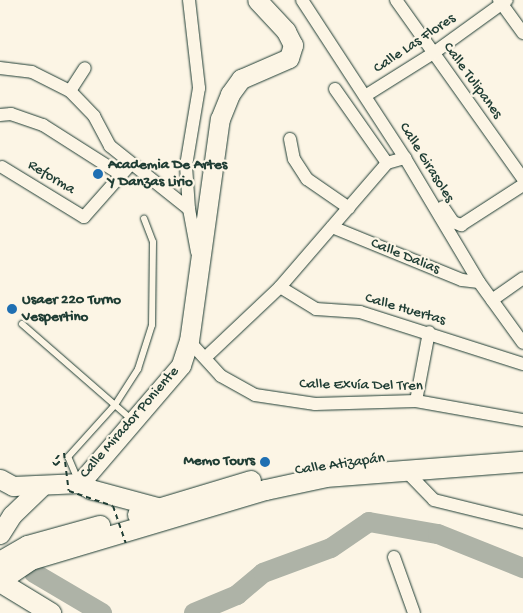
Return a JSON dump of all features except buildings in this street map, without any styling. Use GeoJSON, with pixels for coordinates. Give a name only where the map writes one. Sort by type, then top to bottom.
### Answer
{"type":"FeatureCollection","features":[{"type":"Feature","properties":{"kind":"main road","name":"Calle Atizapán"},"geometry":{"type":"LineString","coordinates":[[164,514],[265,477],[326,465],[523,448]]}},
{"type":"Feature","properties":{"kind":"main road","name":"Calle Atizapán"},"geometry":{"type":"LineString","coordinates":[[164,514],[326,477],[404,469],[523,462]]}},
{"type":"Feature","properties":{"kind":"main road"},"geometry":{"type":"LineString","coordinates":[[0,562],[28,546],[164,514]]}},
{"type":"Feature","properties":{"kind":"main road"},"geometry":{"type":"LineString","coordinates":[[50,613],[0,582],[30,560],[164,514]]}},
{"type":"Feature","properties":{"kind":"street"},"geometry":{"type":"LineString","coordinates":[[189,0],[199,88],[186,166],[189,209],[199,259]]}},
{"type":"Feature","properties":{"kind":"street"},"geometry":{"type":"LineString","coordinates":[[199,259],[220,119],[230,94],[241,79],[289,58],[293,45],[286,31],[256,0]]}},
{"type":"Feature","properties":{"kind":"street","name":"Calle Girasoles"},"geometry":{"type":"LineString","coordinates":[[302,0],[405,158],[479,282],[523,343]]}},
{"type":"Feature","properties":{"kind":"street","name":"Calle Tulipanes"},"geometry":{"type":"LineString","coordinates":[[396,0],[432,54],[523,179]]}},
{"type":"Feature","properties":{"kind":"street"},"geometry":{"type":"LineString","coordinates":[[503,1],[523,33]]}},
{"type":"Feature","properties":{"kind":"street","name":"Calle Las Flores"},"geometry":{"type":"LineString","coordinates":[[365,96],[432,54],[503,1]]}},
{"type":"Feature","properties":{"kind":"street"},"geometry":{"type":"LineString","coordinates":[[0,68],[32,72],[70,91],[94,116],[125,169]]}},
{"type":"Feature","properties":{"kind":"street"},"geometry":{"type":"LineString","coordinates":[[70,91],[85,68]]}},
{"type":"Feature","properties":{"kind":"street"},"geometry":{"type":"LineString","coordinates":[[335,89],[387,163]]}},
{"type":"Feature","properties":{"kind":"street"},"geometry":{"type":"LineString","coordinates":[[0,116],[11,114],[43,125],[125,169],[189,209]]}},
{"type":"Feature","properties":{"kind":"street"},"geometry":{"type":"LineString","coordinates":[[290,139],[294,159],[307,179],[349,208]]}},
{"type":"Feature","properties":{"kind":"street"},"geometry":{"type":"LineString","coordinates":[[206,357],[280,287],[387,163],[405,158]]}},
{"type":"Feature","properties":{"kind":"street","name":"Reforma"},"geometry":{"type":"LineString","coordinates":[[2,167],[84,216],[125,169]]}},
{"type":"Feature","properties":{"kind":"street"},"geometry":{"type":"LineString","coordinates":[[413,172],[421,174],[457,225],[523,185]]}},
{"type":"Feature","properties":{"kind":"street","name":"Calle Dalias"},"geometry":{"type":"LineString","coordinates":[[332,227],[462,280],[479,282]]}},
{"type":"Feature","properties":{"kind":"street","name":"Calle Mirador Poniente"},"geometry":{"type":"LineString","coordinates":[[80,483],[134,422],[180,365],[190,341],[199,259]]}},
{"type":"Feature","properties":{"kind":"street"},"geometry":{"type":"LineString","coordinates":[[492,300],[523,278]]}},
{"type":"Feature","properties":{"kind":"street","name":"Calle Huertas"},"geometry":{"type":"LineString","coordinates":[[280,287],[316,309],[360,312],[428,332],[523,364]]}},
{"type":"Feature","properties":{"kind":"street"},"geometry":{"type":"LineString","coordinates":[[416,401],[428,332]]}},
{"type":"Feature","properties":{"kind":"street","name":"Calle Exvía Del Tren"},"geometry":{"type":"LineString","coordinates":[[190,341],[206,357],[220,376],[255,395],[315,404],[416,401],[523,420]]}},
{"type":"Feature","properties":{"kind":"street"},"geometry":{"type":"LineString","coordinates":[[404,469],[434,500],[523,522]]}},
{"type":"Feature","properties":{"kind":"street"},"geometry":{"type":"LineString","coordinates":[[0,479],[13,486],[41,487],[80,483],[90,489],[164,514]]}},
{"type":"Feature","properties":{"kind":"street"},"geometry":{"type":"LineString","coordinates":[[0,534],[12,515],[41,487]]}},
{"type":"Feature","properties":{"kind":"street"},"geometry":{"type":"LineString","coordinates":[[394,557],[414,613]]}},
{"type":"Feature","properties":{"kind":"lane","name":"Calle Mirador Poniente"},"geometry":{"type":"LineString","coordinates":[[80,483],[68,457],[115,405],[138,369],[152,325],[153,242],[144,219]]}},
{"type":"Feature","properties":{"kind":"lane"},"geometry":{"type":"LineString","coordinates":[[22,324],[134,422]]}},
{"type":"Feature","properties":{"kind":"path"},"geometry":{"type":"LineString","coordinates":[[64,453],[69,491],[113,506],[126,543]]}},
{"type":"Feature","properties":{"kind":"waterway"},"geometry":{"type":"LineString","coordinates":[[194,613],[237,595],[263,573],[331,548],[369,522],[438,534],[523,568]]}},
{"type":"Feature","properties":{"kind":"waterway"},"geometry":{"type":"LineString","coordinates":[[34,573],[102,613]]}},
{"type":"Feature","properties":{"kind":"place","name":"Academia De Artes Y Danzas Lirio"},"geometry":{"type":"Point","coordinates":[98,174]}},
{"type":"Feature","properties":{"kind":"place","name":"Usaer 220 Turno Vespertino"},"geometry":{"type":"Point","coordinates":[12,309]}},
{"type":"Feature","properties":{"kind":"place","name":"Memo Tours"},"geometry":{"type":"Point","coordinates":[265,462]}}]}
